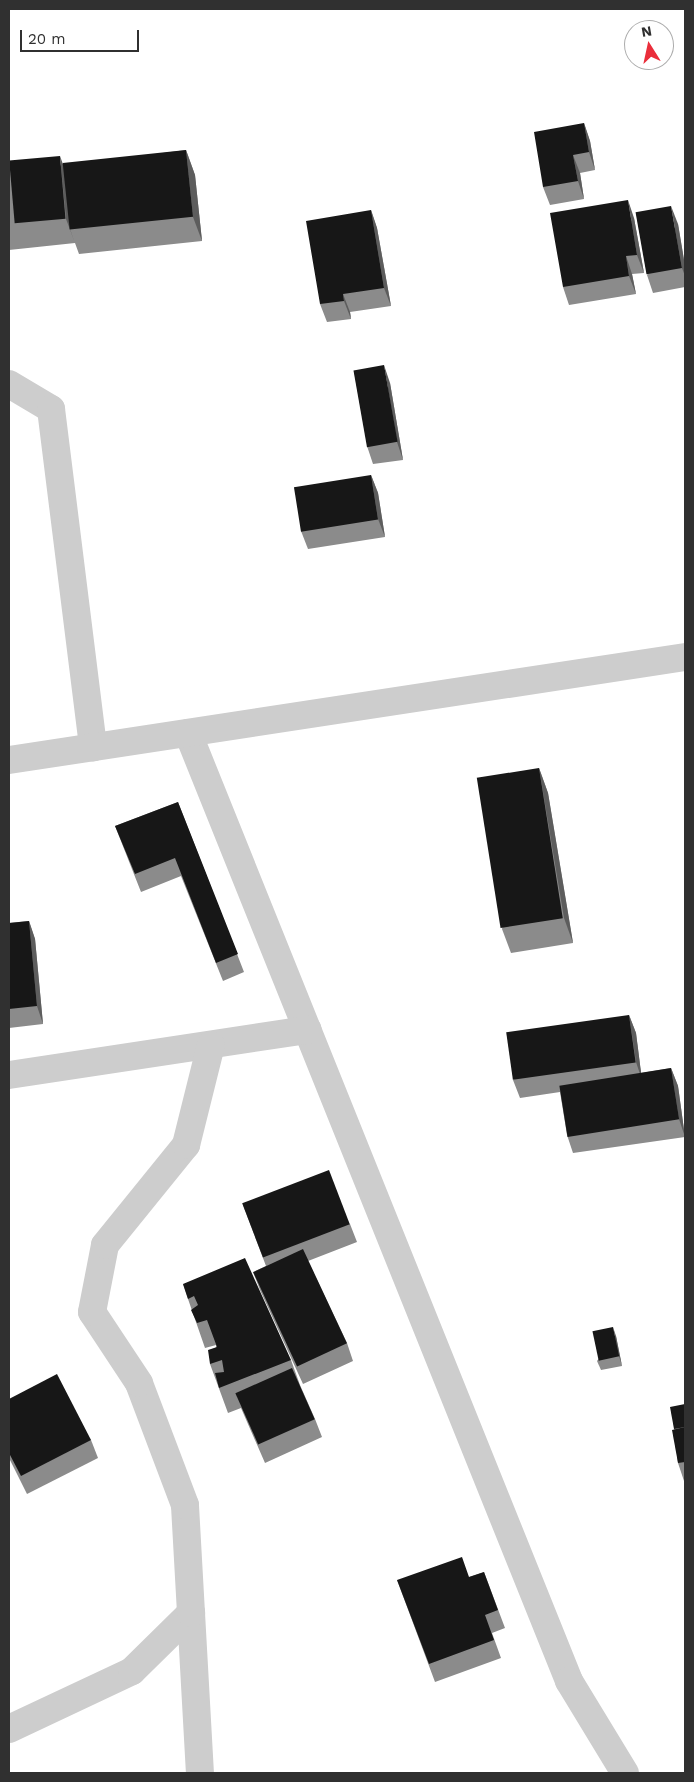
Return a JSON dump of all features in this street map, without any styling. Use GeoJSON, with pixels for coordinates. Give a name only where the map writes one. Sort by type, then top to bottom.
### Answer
{"type":"FeatureCollection","features":[{"type":"Feature","properties":{"kind":"street"},"geometry":{"type":"LineString","coordinates":[[9,384],[50,409],[94,747]]}},
{"type":"Feature","properties":{"kind":"street"},"geometry":{"type":"LineString","coordinates":[[9,760],[685,658]]}},
{"type":"Feature","properties":{"kind":"street"},"geometry":{"type":"LineString","coordinates":[[188,733],[569,1681],[625,1773]]}},
{"type":"Feature","properties":{"kind":"street"},"geometry":{"type":"LineString","coordinates":[[9,1075],[308,1030]]}},
{"type":"Feature","properties":{"kind":"street"},"geometry":{"type":"LineString","coordinates":[[200,1773],[185,1505],[139,1383],[92,1312],[105,1245],[186,1145],[211,1045]]}},
{"type":"Feature","properties":{"kind":"street"},"geometry":{"type":"LineString","coordinates":[[9,1729],[132,1671],[191,1613]]}},
{"type":"Feature","properties":{"kind":"building"},"geometry":{"type":"Polygon","coordinates":[[[584,123],[589,152],[573,155],[578,181],[543,187],[534,132],[584,123]]]}},
{"type":"Feature","properties":{"kind":"building"},"geometry":{"type":"Polygon","coordinates":[[[186,150],[193,217],[70,230],[63,163],[186,150]]]}},
{"type":"Feature","properties":{"kind":"building"},"geometry":{"type":"Polygon","coordinates":[[[60,156],[65,219],[15,223],[9,160],[60,156]]]}},
{"type":"Feature","properties":{"kind":"building"},"geometry":{"type":"Polygon","coordinates":[[[628,200],[637,255],[626,256],[629,276],[563,287],[550,213],[628,200]]]}},
{"type":"Feature","properties":{"kind":"building"},"geometry":{"type":"Polygon","coordinates":[[[671,206],[682,268],[646,274],[636,212],[671,206]]]}},
{"type":"Feature","properties":{"kind":"building"},"geometry":{"type":"Polygon","coordinates":[[[371,210],[384,288],[343,294],[344,301],[320,304],[306,221],[371,210]]]}},
{"type":"Feature","properties":{"kind":"building"},"geometry":{"type":"Polygon","coordinates":[[[384,365],[398,442],[367,447],[353,370],[384,365]]]}},
{"type":"Feature","properties":{"kind":"building"},"geometry":{"type":"Polygon","coordinates":[[[371,475],[378,519],[301,532],[294,487],[371,475]]]}},
{"type":"Feature","properties":{"kind":"building"},"geometry":{"type":"Polygon","coordinates":[[[539,768],[563,918],[501,928],[477,778],[539,768]]]}},
{"type":"Feature","properties":{"kind":"building"},"geometry":{"type":"Polygon","coordinates":[[[178,802],[238,954],[216,963],[175,858],[135,874],[115,826],[178,802]]]}},
{"type":"Feature","properties":{"kind":"building"},"geometry":{"type":"Polygon","coordinates":[[[29,921],[37,1006],[9,1009],[9,923],[29,921]]]}},
{"type":"Feature","properties":{"kind":"building"},"geometry":{"type":"Polygon","coordinates":[[[629,1015],[636,1063],[513,1080],[506,1032],[629,1015]]]}},
{"type":"Feature","properties":{"kind":"building"},"geometry":{"type":"Polygon","coordinates":[[[671,1068],[679,1119],[568,1137],[559,1086],[671,1068]]]}},
{"type":"Feature","properties":{"kind":"building"},"geometry":{"type":"Polygon","coordinates":[[[329,1170],[350,1224],[263,1257],[242,1203],[329,1170]]]}},
{"type":"Feature","properties":{"kind":"building"},"geometry":{"type":"Polygon","coordinates":[[[303,1249],[347,1343],[297,1367],[253,1272],[303,1249]]]}},
{"type":"Feature","properties":{"kind":"building"},"geometry":{"type":"Polygon","coordinates":[[[245,1258],[291,1360],[219,1388],[215,1373],[224,1372],[222,1360],[210,1364],[208,1350],[217,1347],[207,1320],[197,1323],[191,1310],[198,1305],[194,1296],[188,1299],[183,1284],[245,1258]]]}},
{"type":"Feature","properties":{"kind":"building"},"geometry":{"type":"Polygon","coordinates":[[[613,1327],[619,1356],[599,1361],[592,1331],[613,1327]]]}},
{"type":"Feature","properties":{"kind":"building"},"geometry":{"type":"Polygon","coordinates":[[[292,1368],[315,1419],[258,1444],[235,1393],[292,1368]]]}},
{"type":"Feature","properties":{"kind":"building"},"geometry":{"type":"Polygon","coordinates":[[[57,1374],[91,1440],[21,1476],[9,1453],[9,1399],[57,1374]]]}},
{"type":"Feature","properties":{"kind":"building"},"geometry":{"type":"Polygon","coordinates":[[[685,1404],[685,1427],[674,1429],[670,1407],[685,1404]]]}},
{"type":"Feature","properties":{"kind":"building"},"geometry":{"type":"Polygon","coordinates":[[[685,1427],[685,1462],[678,1463],[672,1430],[685,1427]]]}},
{"type":"Feature","properties":{"kind":"building"},"geometry":{"type":"Polygon","coordinates":[[[462,1557],[469,1577],[484,1572],[498,1610],[485,1615],[494,1640],[429,1664],[397,1580],[462,1557]]]}}]}
